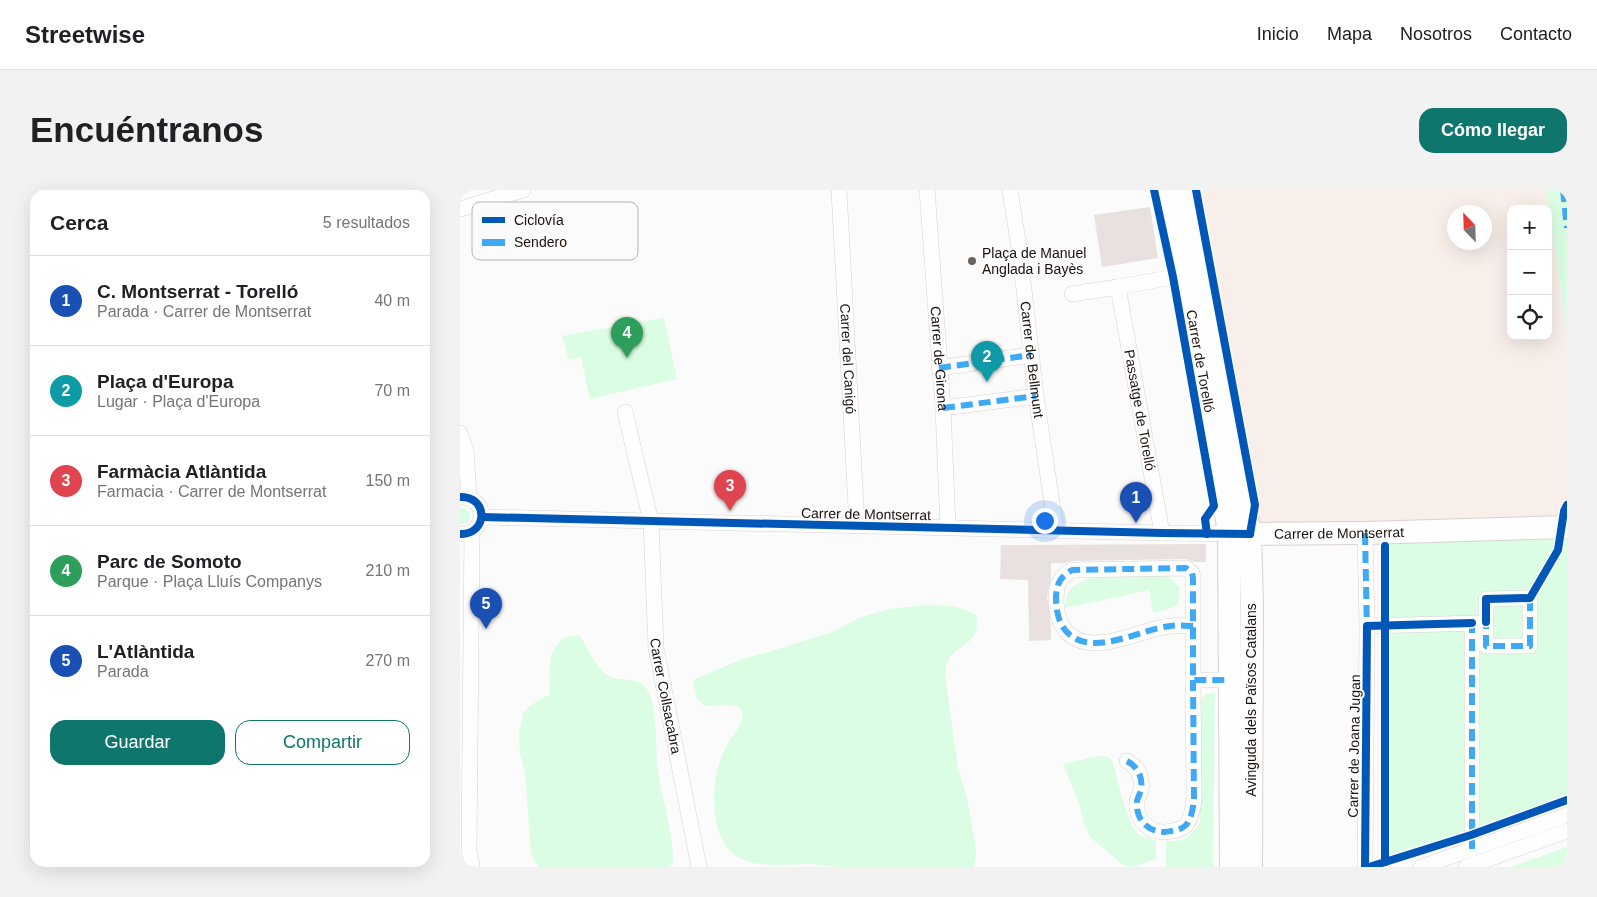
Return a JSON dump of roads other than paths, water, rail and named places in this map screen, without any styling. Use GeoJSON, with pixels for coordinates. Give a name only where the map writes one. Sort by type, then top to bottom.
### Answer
{"type":"FeatureCollection","features":[{"type":"Feature","properties":{"kind":"street"},"geometry":{"type":"LineString","coordinates":[[483,202],[523,190]]}},
{"type":"Feature","properties":{"kind":"street","name":"Carrer del Canigó"},"geometry":{"type":"LineString","coordinates":[[839,190],[857,526]]}},
{"type":"Feature","properties":{"kind":"street","name":"Carrer de Girona"},"geometry":{"type":"LineString","coordinates":[[927,190],[940,368],[948,528]]}},
{"type":"Feature","properties":{"kind":"street","name":"Carrer de Bellmunt"},"geometry":{"type":"LineString","coordinates":[[1010,190],[1020,254],[1036,396],[1056,530]]}},
{"type":"Feature","properties":{"kind":"street","name":"Carrer de Torelló"},"geometry":{"type":"LineString","coordinates":[[1164,190],[1186,275],[1216,444],[1239,534]]}},
{"type":"Feature","properties":{"kind":"street","name":"Carrer de Torelló"},"geometry":{"type":"LineString","coordinates":[[1185,190],[1239,534]]}},
{"type":"Feature","properties":{"kind":"street"},"geometry":{"type":"LineString","coordinates":[[460,209],[472,205]]}},
{"type":"Feature","properties":{"kind":"street"},"geometry":{"type":"LineString","coordinates":[[1072,294],[1118,288],[1186,275]]}},
{"type":"Feature","properties":{"kind":"street","name":"Passatge de Torelló"},"geometry":{"type":"LineString","coordinates":[[1118,288],[1162,534]]}},
{"type":"Feature","properties":{"kind":"street"},"geometry":{"type":"LineString","coordinates":[[940,368],[1031,355]]}},
{"type":"Feature","properties":{"kind":"street"},"geometry":{"type":"LineString","coordinates":[[942,408],[1036,396]]}},
{"type":"Feature","properties":{"kind":"street","name":"Carrer Collsacabra"},"geometry":{"type":"LineString","coordinates":[[625,412],[650,522],[656,648],[699,867]]}},
{"type":"Feature","properties":{"kind":"street"},"geometry":{"type":"LineString","coordinates":[[460,433],[466,450],[464,497],[475,501],[480,507],[482,517],[479,526],[466,533],[469,850],[472,867]]}},
{"type":"Feature","properties":{"kind":"street","name":"Carrer de Montserrat"},"geometry":{"type":"LineString","coordinates":[[482,517],[1162,534],[1365,533],[1567,527]]}},
{"type":"Feature","properties":{"kind":"street","name":"Carrer de Joana Jugan"},"geometry":{"type":"LineString","coordinates":[[1365,533],[1367,626],[1365,867]]}},
{"type":"Feature","properties":{"kind":"street","name":"Avinguda dels Països Catalans"},"geometry":{"type":"LineString","coordinates":[[1231,867],[1230,680],[1239,534]]}},
{"type":"Feature","properties":{"kind":"street","name":"Avinguda dels Països Catalans"},"geometry":{"type":"LineString","coordinates":[[1239,534],[1252,604],[1251,867]]}},
{"type":"Feature","properties":{"kind":"street"},"geometry":{"type":"LineString","coordinates":[[1127,761],[1135,765],[1140,775],[1141,789],[1137,801],[1138,815],[1148,828],[1159,832],[1175,831],[1185,826],[1192,814],[1194,799],[1193,578],[1192,573],[1186,568],[1072,570],[1063,575],[1057,584],[1058,619],[1064,630],[1075,639],[1086,642],[1105,643],[1170,626],[1193,626]]}},
{"type":"Feature","properties":{"kind":"street"},"geometry":{"type":"LineString","coordinates":[[1367,626],[1479,623],[1472,849]]}},
{"type":"Feature","properties":{"kind":"street"},"geometry":{"type":"LineString","coordinates":[[1193,680],[1230,680]]}},
{"type":"Feature","properties":{"kind":"street"},"geometry":{"type":"LineString","coordinates":[[1421,867],[1567,815]]}},
{"type":"Feature","properties":{"kind":"street"},"geometry":{"type":"LineString","coordinates":[[1466,867],[1567,831]]}},
{"type":"Feature","properties":{"kind":"place","name":"Plaça de Manuel Anglada i Bayès"},"geometry":{"type":"Point","coordinates":[972,261]}},
{"type":"Feature","properties":{"kind":"place","name":"Parc de Somoto"},"geometry":{"type":"Point","coordinates":[627,358]}},
{"type":"Feature","properties":{"kind":"place","name":"Plaça d'Europa"},"geometry":{"type":"Point","coordinates":[987,382]}},
{"type":"Feature","properties":{"kind":"place","name":"Farmàcia Atlàntida"},"geometry":{"type":"Point","coordinates":[730,511]}},
{"type":"Feature","properties":{"kind":"place","name":"C. Montserrat - Torelló"},"geometry":{"type":"Point","coordinates":[1136,523]}},
{"type":"Feature","properties":{"kind":"place","name":"L'Atlàntida"},"geometry":{"type":"Point","coordinates":[486,629]}}]}
